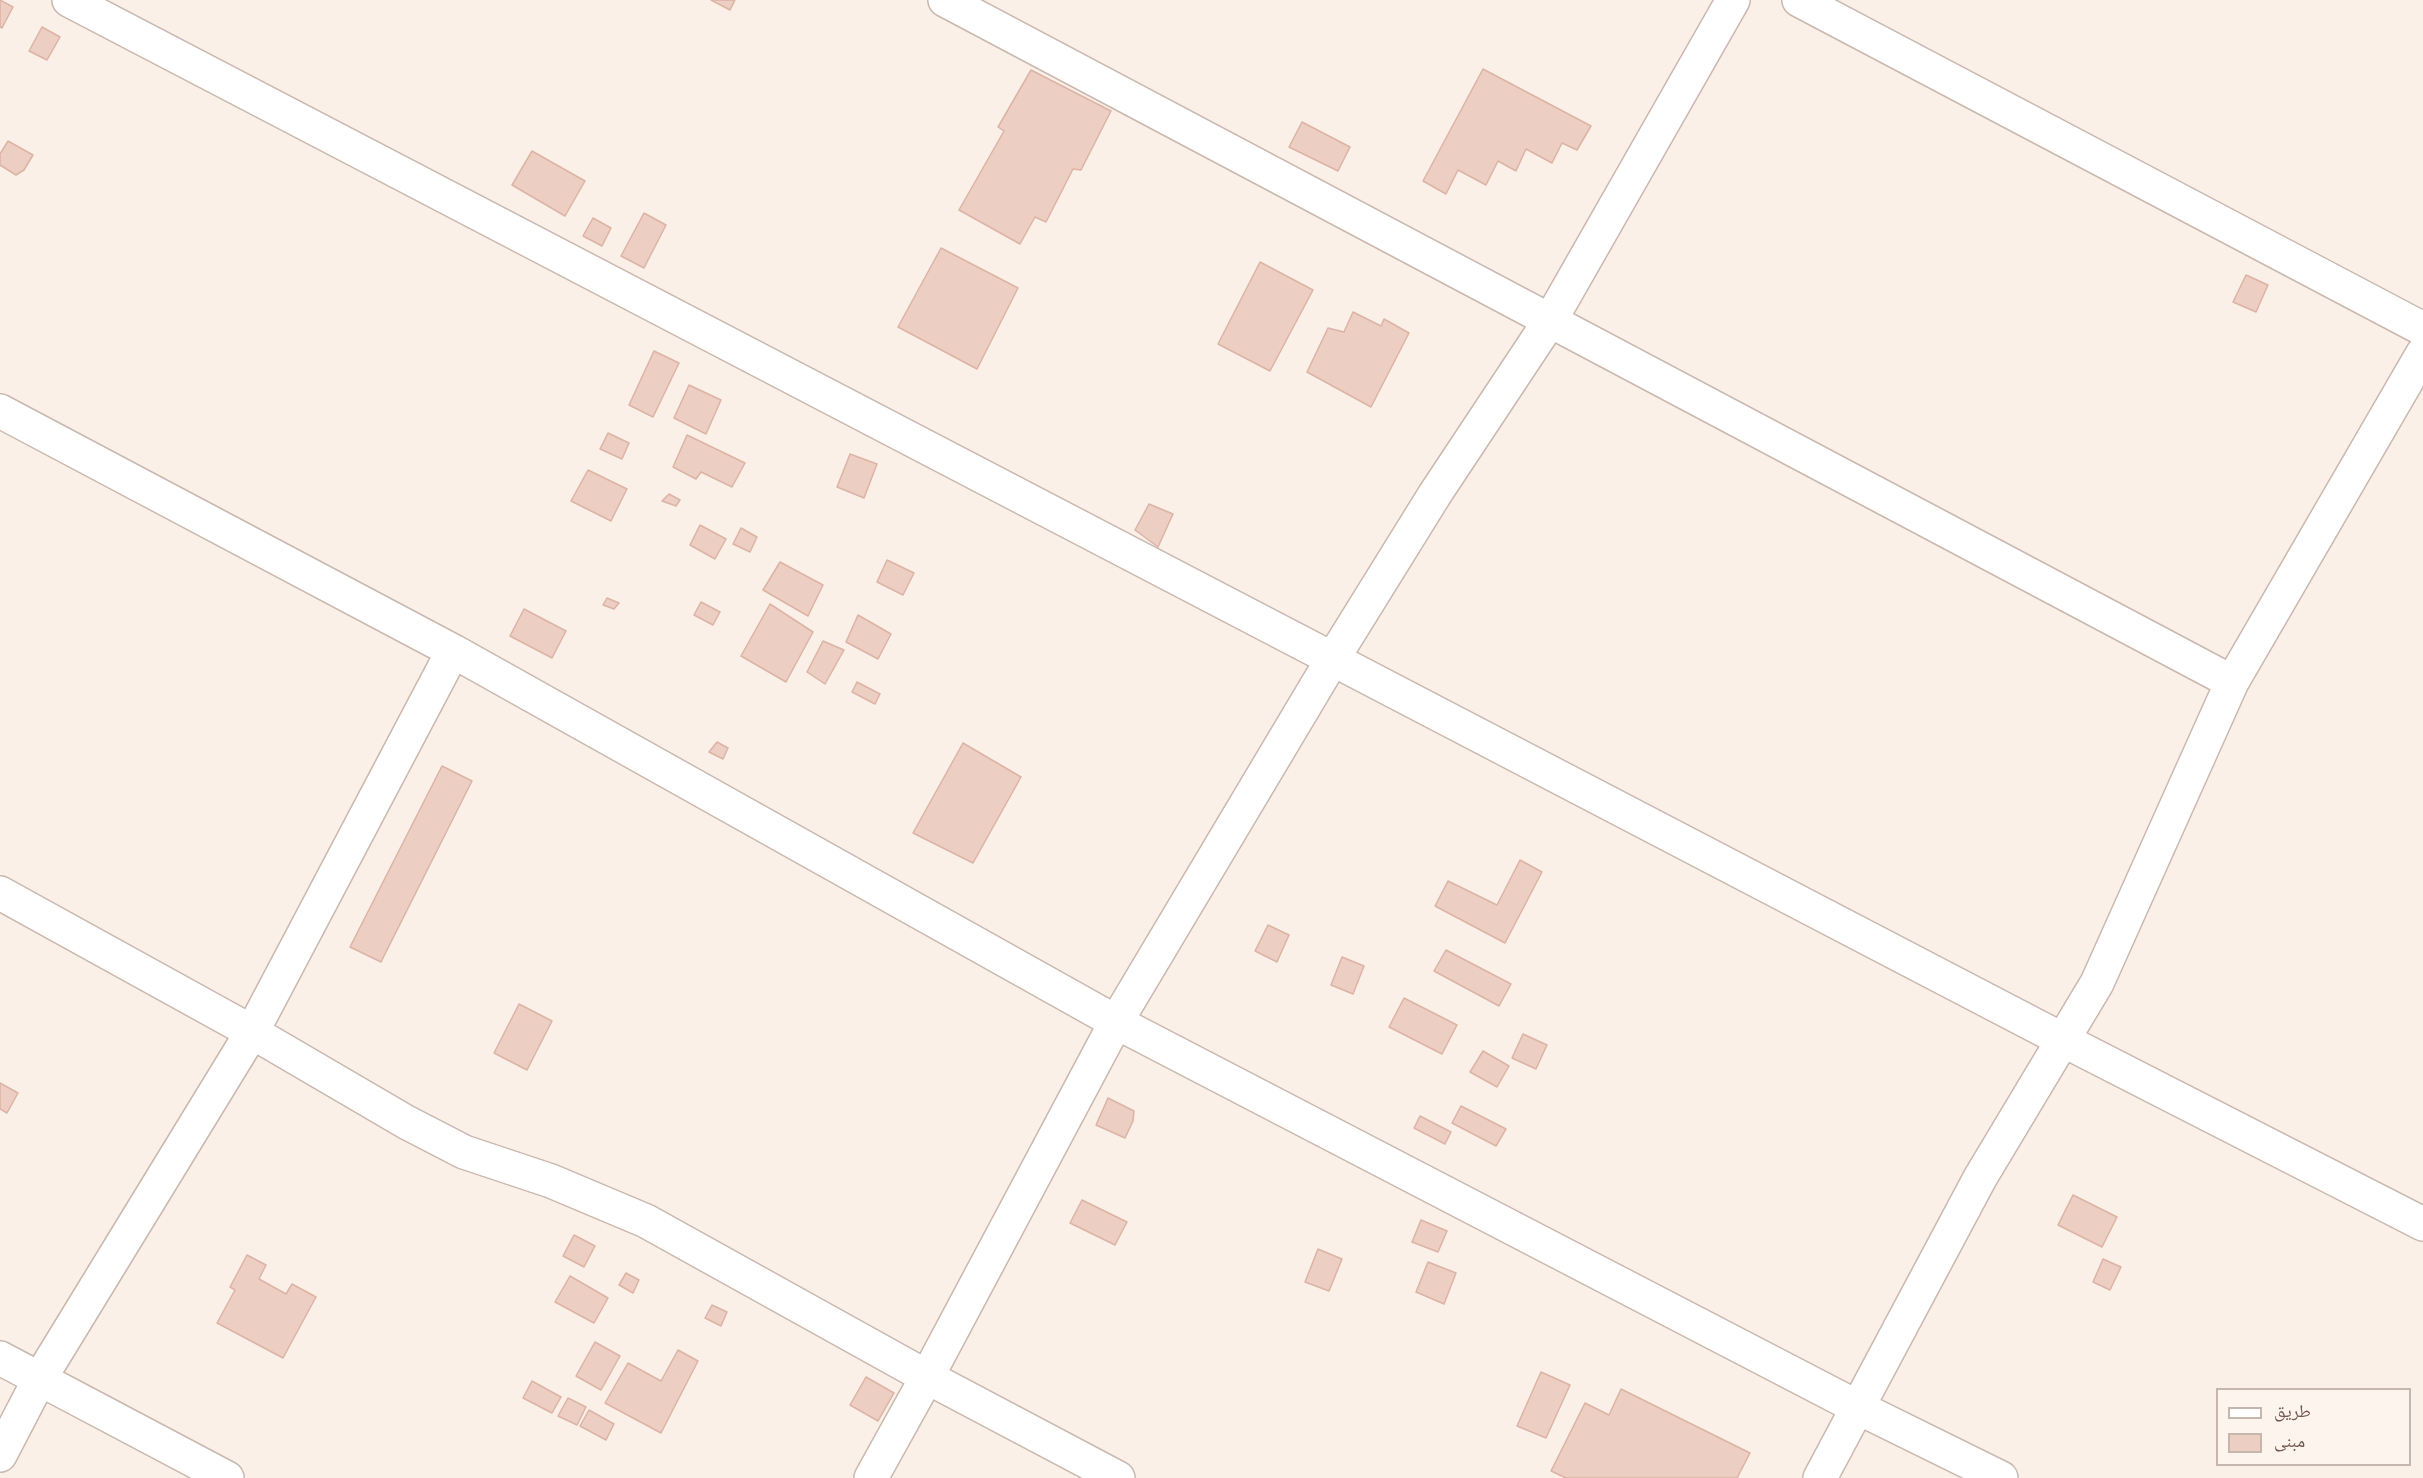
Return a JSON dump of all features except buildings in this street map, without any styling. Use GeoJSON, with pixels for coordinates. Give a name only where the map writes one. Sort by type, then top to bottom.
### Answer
{"type":"FeatureCollection","features":[{"type":"Feature","properties":{"kind":"street"},"geometry":{"type":"LineString","coordinates":[[69,0],[2062,1040],[2423,1224]]}},
{"type":"Feature","properties":{"kind":"street"},"geometry":{"type":"LineString","coordinates":[[945,0],[1551,319],[2232,682]]}},
{"type":"Feature","properties":{"kind":"street"},"geometry":{"type":"LineString","coordinates":[[871,1478],[1116,1022],[1332,660],[1435,494],[1551,319],[1733,0]]}},
{"type":"Feature","properties":{"kind":"street"},"geometry":{"type":"LineString","coordinates":[[1799,0],[2423,329]]}},
{"type":"Feature","properties":{"kind":"street"},"geometry":{"type":"LineString","coordinates":[[1820,1478],[1980,1178],[2097,983],[2232,682],[2423,353]]}},
{"type":"Feature","properties":{"kind":"street"},"geometry":{"type":"LineString","coordinates":[[0,411],[453,651],[1116,1022],[1857,1407],[2001,1478]]}},
{"type":"Feature","properties":{"kind":"street"},"geometry":{"type":"LineString","coordinates":[[0,1455],[39,1380],[252,1032],[453,651]]}},
{"type":"Feature","properties":{"kind":"street"},"geometry":{"type":"LineString","coordinates":[[0,893],[252,1032],[406,1122],[464,1152],[551,1181],[646,1221],[927,1377],[1118,1478]]}},
{"type":"Feature","properties":{"kind":"street"},"geometry":{"type":"LineString","coordinates":[[0,1358],[227,1478]]}}]}
